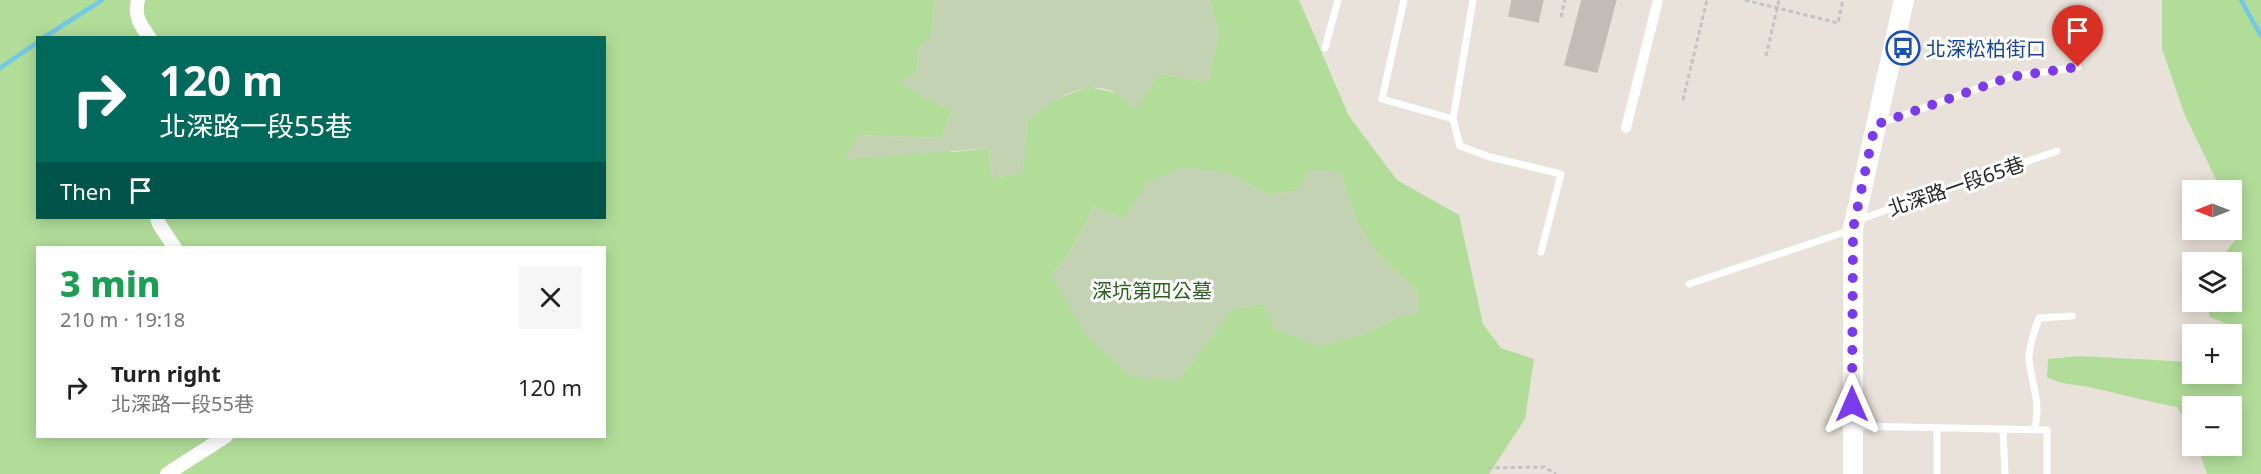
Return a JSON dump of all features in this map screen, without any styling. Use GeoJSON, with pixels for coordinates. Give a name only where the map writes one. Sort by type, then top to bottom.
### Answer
{"type":"FeatureCollection","features":[{"type":"Feature","properties":{"kind":"main road"},"geometry":{"type":"LineString","coordinates":[[1853,474],[1854,225],[1904,0]]}},
{"type":"Feature","properties":{"kind":"street"},"geometry":{"type":"LineString","coordinates":[[138,0],[136,10],[140,25],[148,36]]}},
{"type":"Feature","properties":{"kind":"street"},"geometry":{"type":"LineString","coordinates":[[1626,128],[1658,0]]}},
{"type":"Feature","properties":{"kind":"street"},"geometry":{"type":"LineString","coordinates":[[157,219],[174,246]]}},
{"type":"Feature","properties":{"kind":"street"},"geometry":{"type":"LineString","coordinates":[[166,474],[223,438]]}},
{"type":"Feature","properties":{"kind":"lane"},"geometry":{"type":"LineString","coordinates":[[1325,48],[1338,0]]}},
{"type":"Feature","properties":{"kind":"lane"},"geometry":{"type":"LineString","coordinates":[[1404,0],[1382,99],[1453,119]]}},
{"type":"Feature","properties":{"kind":"lane"},"geometry":{"type":"LineString","coordinates":[[1473,0],[1453,119],[1460,146],[1490,157],[1561,174],[1541,252]]}},
{"type":"Feature","properties":{"kind":"lane"},"geometry":{"type":"LineString","coordinates":[[1875,125],[2010,77],[2078,67]]}},
{"type":"Feature","properties":{"kind":"lane","name":"北深路一段65巷"},"geometry":{"type":"LineString","coordinates":[[1689,284],[2057,151]]}},
{"type":"Feature","properties":{"kind":"lane"},"geometry":{"type":"LineString","coordinates":[[2034,430],[2038,416],[2029,357],[2035,329],[2039,318],[2072,316]]}},
{"type":"Feature","properties":{"kind":"lane"},"geometry":{"type":"LineString","coordinates":[[1852,426],[2047,430],[2047,474]]}},
{"type":"Feature","properties":{"kind":"lane"},"geometry":{"type":"LineString","coordinates":[[1937,428],[1937,474]]}},
{"type":"Feature","properties":{"kind":"lane"},"geometry":{"type":"LineString","coordinates":[[2003,429],[2005,474]]}},
{"type":"Feature","properties":{"kind":"path"},"geometry":{"type":"LineString","coordinates":[[1561,17],[1565,0]]}},
{"type":"Feature","properties":{"kind":"path"},"geometry":{"type":"LineString","coordinates":[[1683,100],[1707,0]]}},
{"type":"Feature","properties":{"kind":"path"},"geometry":{"type":"LineString","coordinates":[[1745,0],[1838,23],[1843,0]]}},
{"type":"Feature","properties":{"kind":"path"},"geometry":{"type":"LineString","coordinates":[[1766,56],[1779,0]]}},
{"type":"Feature","properties":{"kind":"path"},"geometry":{"type":"LineString","coordinates":[[1488,468],[1544,467],[1556,474]]}},
{"type":"Feature","properties":{"kind":"green space"},"geometry":{"type":"Polygon","coordinates":[[[0,0],[935,0],[931,35],[918,50],[917,71],[923,97],[952,110],[941,138],[858,135],[953,152],[988,148],[993,178],[1023,173],[1027,122],[1051,101],[1088,87],[1117,93],[1161,74],[1208,82],[1219,31],[1209,0],[1299,0],[1349,116],[1397,180],[1459,215],[1483,324],[1501,348],[1534,359],[1525,419],[1489,474],[0,474],[0,0]],[[1226,172],[1123,219],[1094,207],[1067,257],[1051,275],[1178,381],[1231,310],[1263,304],[1276,329],[1361,335],[1396,318],[1417,291],[1382,259],[1359,227],[1340,172],[1295,191],[1269,195],[1226,172]]]}},
{"type":"Feature","properties":{"kind":"green space"},"geometry":{"type":"Polygon","coordinates":[[[935,0],[1209,0],[1219,31],[1208,82],[1161,74],[1135,109],[1117,93],[1092,88],[1068,94],[1046,106],[1027,122],[1023,173],[993,178],[988,148],[844,160],[858,135],[941,138],[952,110],[923,97],[900,82],[917,71],[918,50],[931,34],[935,0]]]}},
{"type":"Feature","properties":{"kind":"green space"},"geometry":{"type":"Polygon","coordinates":[[[2162,0],[2261,0],[2261,474],[2207,474],[2201,456],[2242,456],[2242,396],[2182,396],[2182,416],[2177,407],[2047,377],[2048,359],[2079,356],[2182,361],[2182,384],[2242,384],[2242,324],[2228,324],[2210,317],[2209,312],[2242,312],[2242,252],[2226,252],[2235,240],[2242,240],[2242,180],[2216,180],[2184,113],[2162,49],[2162,0]]]}},
{"type":"Feature","properties":{"kind":"green space","name":"深坑第四公墓"},"geometry":{"type":"Polygon","coordinates":[[[1183,167],[1226,172],[1269,195],[1295,191],[1311,169],[1341,172],[1359,227],[1382,259],[1417,291],[1418,314],[1396,318],[1361,335],[1321,347],[1276,329],[1262,304],[1231,310],[1178,381],[1132,377],[1086,335],[1051,275],[1067,257],[1094,207],[1123,219],[1149,181],[1183,167]]]}},
{"type":"Feature","properties":{"kind":"building"},"geometry":{"type":"Polygon","coordinates":[[[1512,0],[1543,0],[1538,22],[1509,16],[1512,0]]]}},
{"type":"Feature","properties":{"kind":"building"},"geometry":{"type":"Polygon","coordinates":[[[1582,0],[1616,0],[1597,72],[1565,65],[1582,0]]]}},
{"type":"Feature","properties":{"kind":"waterway"},"geometry":{"type":"LineString","coordinates":[[46,36],[102,0]]}},
{"type":"Feature","properties":{"kind":"waterway"},"geometry":{"type":"LineString","coordinates":[[2241,0],[2261,36]]}},
{"type":"Feature","properties":{"kind":"waterway"},"geometry":{"type":"LineString","coordinates":[[0,68],[36,43]]}},
{"type":"Feature","properties":{"kind":"place","name":"北深松柏街口"},"geometry":{"type":"Point","coordinates":[1903,48]}},
{"type":"Feature","properties":{"kind":"route"},"geometry":{"type":"LineString","coordinates":[[1852,404],[1853,229],[1875,125],[2010,77],[2078,67]]}}]}
